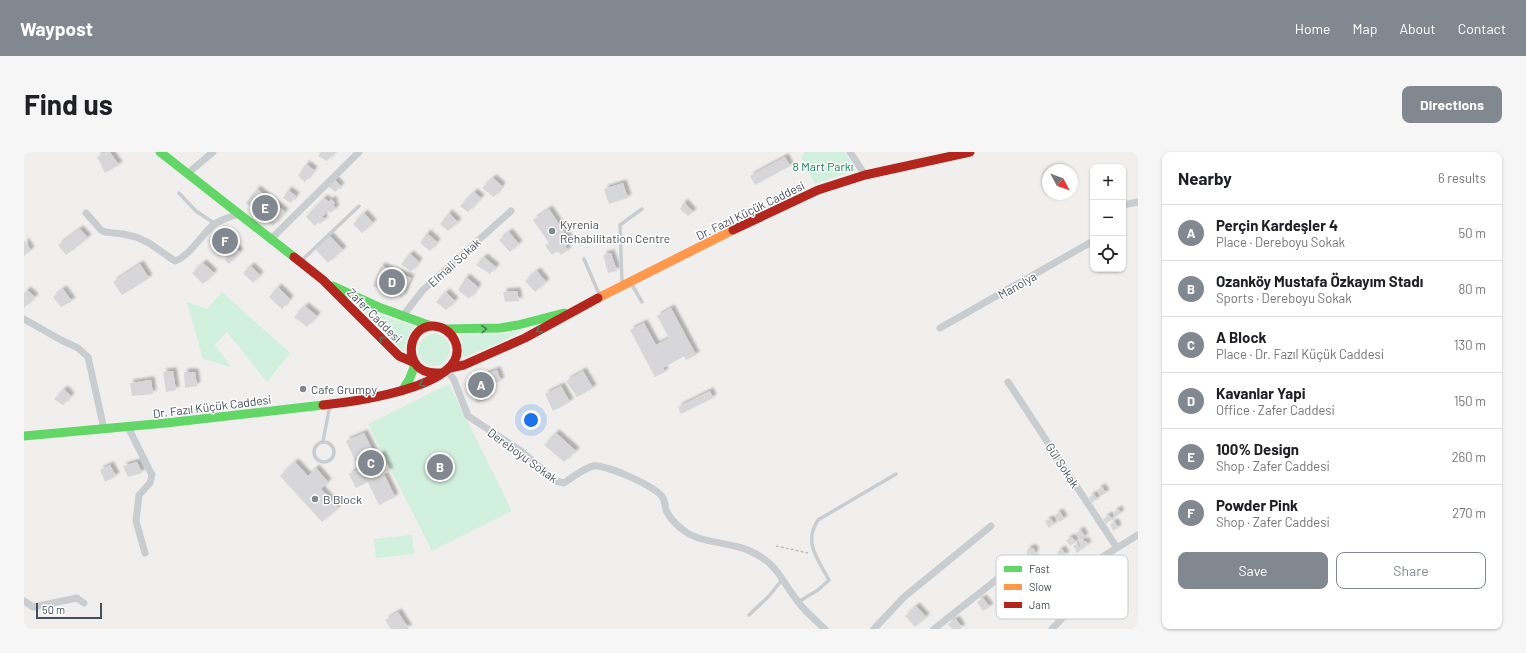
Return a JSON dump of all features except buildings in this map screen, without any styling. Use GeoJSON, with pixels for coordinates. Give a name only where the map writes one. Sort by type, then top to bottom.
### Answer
{"type":"FeatureCollection","features":[{"type":"Feature","properties":{"kind":"street","name":"Zafer Caddesi"},"geometry":{"type":"LineString","coordinates":[[160,152],[299,263],[323,280],[363,301],[402,317],[431,326]]}},
{"type":"Feature","properties":{"kind":"street"},"geometry":{"type":"LineString","coordinates":[[187,174],[213,152]]}},
{"type":"Feature","properties":{"kind":"street"},"geometry":{"type":"LineString","coordinates":[[270,240],[358,152]]}},
{"type":"Feature","properties":{"kind":"street"},"geometry":{"type":"LineString","coordinates":[[850,152],[865,175]]}},
{"type":"Feature","properties":{"kind":"street","name":"Dr. Fazıl Küçük Caddesi"},"geometry":{"type":"LineString","coordinates":[[24,436],[128,427],[330,404],[360,400],[402,391],[430,380],[445,370],[464,365],[524,338],[600,297],[818,190],[865,175],[970,152]]}},
{"type":"Feature","properties":{"kind":"street"},"geometry":{"type":"LineString","coordinates":[[1126,204],[1138,202]]}},
{"type":"Feature","properties":{"kind":"street","name":"Elmali Sokak"},"geometry":{"type":"LineString","coordinates":[[402,317],[423,290],[511,211]]}},
{"type":"Feature","properties":{"kind":"street"},"geometry":{"type":"LineString","coordinates":[[86,213],[96,226],[105,232],[136,237],[150,243],[175,261],[180,259],[189,251],[215,224],[238,214]]}},
{"type":"Feature","properties":{"kind":"street","name":"Manolya"},"geometry":{"type":"LineString","coordinates":[[940,328],[1090,243]]}},
{"type":"Feature","properties":{"kind":"street","name":"Zafer Caddesi"},"geometry":{"type":"LineString","coordinates":[[323,280],[399,356],[414,363]]}},
{"type":"Feature","properties":{"kind":"street","name":"Dr. Fazıl Küçük Caddesi"},"geometry":{"type":"LineString","coordinates":[[446,329],[474,330],[498,328],[517,325],[573,311]]}},
{"type":"Feature","properties":{"kind":"street"},"geometry":{"type":"LineString","coordinates":[[24,319],[78,348],[88,357],[104,429]]}},
{"type":"Feature","properties":{"kind":"street"},"geometry":{"type":"LineString","coordinates":[[431,326],[446,329],[451,334],[455,340],[457,355],[445,370],[426,372],[414,363],[410,354],[410,346],[417,333],[424,328],[431,326]]}},
{"type":"Feature","properties":{"kind":"street"},"geometry":{"type":"LineString","coordinates":[[402,391],[409,380],[414,363]]}},
{"type":"Feature","properties":{"kind":"street","name":"Dereboyu Sokak"},"geometry":{"type":"LineString","coordinates":[[445,370],[454,380],[468,416],[521,451],[556,481],[564,483],[591,466],[599,466],[629,476],[657,490],[664,498],[666,510],[674,521],[688,534],[704,540],[724,543],[750,551],[771,564],[798,602],[825,629]]}},
{"type":"Feature","properties":{"kind":"street","name":"Gül Sokak"},"geometry":{"type":"LineString","coordinates":[[1008,382],[1117,548]]}},
{"type":"Feature","properties":{"kind":"street"},"geometry":{"type":"LineString","coordinates":[[128,427],[152,475],[150,483],[139,495],[136,521],[144,553]]}},
{"type":"Feature","properties":{"kind":"street"},"geometry":{"type":"LineString","coordinates":[[874,629],[904,598],[991,526]]}},
{"type":"Feature","properties":{"kind":"street"},"geometry":{"type":"LineString","coordinates":[[1106,555],[1138,535]]}},
{"type":"Feature","properties":{"kind":"street"},"geometry":{"type":"LineString","coordinates":[[934,629],[996,580]]}},
{"type":"Feature","properties":{"kind":"street"},"geometry":{"type":"LineString","coordinates":[[24,601],[33,607],[77,598],[84,603]]}},
{"type":"Feature","properties":{"kind":"street"},"geometry":{"type":"LineString","coordinates":[[1052,629],[1061,619]]}},
{"type":"Feature","properties":{"kind":"lane"},"geometry":{"type":"LineString","coordinates":[[179,194],[196,211],[215,224]]}},
{"type":"Feature","properties":{"kind":"lane"},"geometry":{"type":"LineString","coordinates":[[299,263],[359,206]]}},
{"type":"Feature","properties":{"kind":"lane"},"geometry":{"type":"LineString","coordinates":[[642,209],[620,225],[626,284],[642,302]]}},
{"type":"Feature","properties":{"kind":"lane"},"geometry":{"type":"LineString","coordinates":[[584,259],[600,297]]}},
{"type":"Feature","properties":{"kind":"lane"},"geometry":{"type":"LineString","coordinates":[[323,441],[330,404]]}},
{"type":"Feature","properties":{"kind":"lane"},"geometry":{"type":"LineString","coordinates":[[323,441],[329,442],[333,446],[334,452],[332,458],[328,462],[316,460],[313,454],[317,443],[323,441]]}},
{"type":"Feature","properties":{"kind":"lane"},"geometry":{"type":"LineString","coordinates":[[798,602],[818,590],[829,580],[811,547],[812,528],[818,520],[896,474]]}},
{"type":"Feature","properties":{"kind":"lane"},"geometry":{"type":"LineString","coordinates":[[748,615],[769,596],[783,579]]}},
{"type":"Feature","properties":{"kind":"path"},"geometry":{"type":"LineString","coordinates":[[776,546],[816,555]]}},
{"type":"Feature","properties":{"kind":"green space","name":"8 Mart Parkı"},"geometry":{"type":"Polygon","coordinates":[[[805,152],[844,152],[856,170],[815,184],[801,157],[805,152]]]}},
{"type":"Feature","properties":{"kind":"green space"},"geometry":{"type":"Polygon","coordinates":[[[222,292],[290,353],[267,382],[227,332],[215,345],[231,367],[203,359],[187,302],[207,309],[222,292]]]}},
{"type":"Feature","properties":{"kind":"green space"},"geometry":{"type":"Polygon","coordinates":[[[355,303],[395,320],[416,326],[407,338],[404,352],[355,303]]]}},
{"type":"Feature","properties":{"kind":"green space"},"geometry":{"type":"Polygon","coordinates":[[[523,330],[500,343],[462,358],[462,342],[459,335],[500,334],[523,330]]]}},
{"type":"Feature","properties":{"kind":"green space"},"geometry":{"type":"Polygon","coordinates":[[[434,334],[440,335],[447,341],[450,350],[449,356],[443,363],[434,366],[428,365],[421,359],[418,350],[419,344],[425,337],[434,334]]]}},
{"type":"Feature","properties":{"kind":"green space"},"geometry":{"type":"Polygon","coordinates":[[[449,384],[512,511],[432,551],[368,424],[449,384]]]}},
{"type":"Feature","properties":{"kind":"green space"},"geometry":{"type":"Polygon","coordinates":[[[412,535],[414,554],[376,558],[374,539],[412,535]]]}},
{"type":"Feature","properties":{"kind":"traffic: fast"},"geometry":{"type":"LineString","coordinates":[[160,152],[294,257]]}},
{"type":"Feature","properties":{"kind":"traffic: fast"},"geometry":{"type":"LineString","coordinates":[[333,286],[381,308],[431,326]]}},
{"type":"Feature","properties":{"kind":"traffic: fast"},"geometry":{"type":"LineString","coordinates":[[445,329],[500,328],[564,313]]}},
{"type":"Feature","properties":{"kind":"traffic: fast"},"geometry":{"type":"LineString","coordinates":[[402,391],[409,380],[415,365]]}},
{"type":"Feature","properties":{"kind":"traffic: fast"},"geometry":{"type":"LineString","coordinates":[[24,436],[166,423],[323,405]]}},
{"type":"Feature","properties":{"kind":"traffic: slow"},"geometry":{"type":"LineString","coordinates":[[598,298],[733,230]]}},
{"type":"Feature","properties":{"kind":"traffic: jam"},"geometry":{"type":"LineString","coordinates":[[733,230],[818,190],[865,175],[970,152]]}},
{"type":"Feature","properties":{"kind":"traffic: jam"},"geometry":{"type":"LineString","coordinates":[[294,257],[323,280],[399,356],[413,362]]}},
{"type":"Feature","properties":{"kind":"traffic: jam"},"geometry":{"type":"LineString","coordinates":[[450,368],[464,365],[525,338],[598,298]]}},
{"type":"Feature","properties":{"kind":"traffic: jam"},"geometry":{"type":"LineString","coordinates":[[323,405],[382,396],[407,389],[429,381],[447,370],[456,357],[455,341],[444,329],[434,326],[425,327],[418,332],[414,339],[412,355],[420,368],[429,372],[440,373]]}},
{"type":"Feature","properties":{"kind":"place","name":"100% Design"},"geometry":{"type":"Point","coordinates":[265,208]}},
{"type":"Feature","properties":{"kind":"place","name":"Kyrenia Rehabilitation Centre"},"geometry":{"type":"Point","coordinates":[552,231]}},
{"type":"Feature","properties":{"kind":"place","name":"Powder Pink"},"geometry":{"type":"Point","coordinates":[225,241]}},
{"type":"Feature","properties":{"kind":"place","name":"Kavanlar Yapi"},"geometry":{"type":"Point","coordinates":[392,282]}},
{"type":"Feature","properties":{"kind":"place","name":"Perçin Kardeşler 4"},"geometry":{"type":"Point","coordinates":[481,385]}},
{"type":"Feature","properties":{"kind":"place","name":"Cafe Grumpy"},"geometry":{"type":"Point","coordinates":[303,389]}},
{"type":"Feature","properties":{"kind":"place","name":"A Block"},"geometry":{"type":"Point","coordinates":[371,463]}},
{"type":"Feature","properties":{"kind":"place","name":"Ozanköy Mustafa Özkayım Stadı"},"geometry":{"type":"Point","coordinates":[440,467]}},
{"type":"Feature","properties":{"kind":"place","name":"B Block"},"geometry":{"type":"Point","coordinates":[315,499]}}]}
